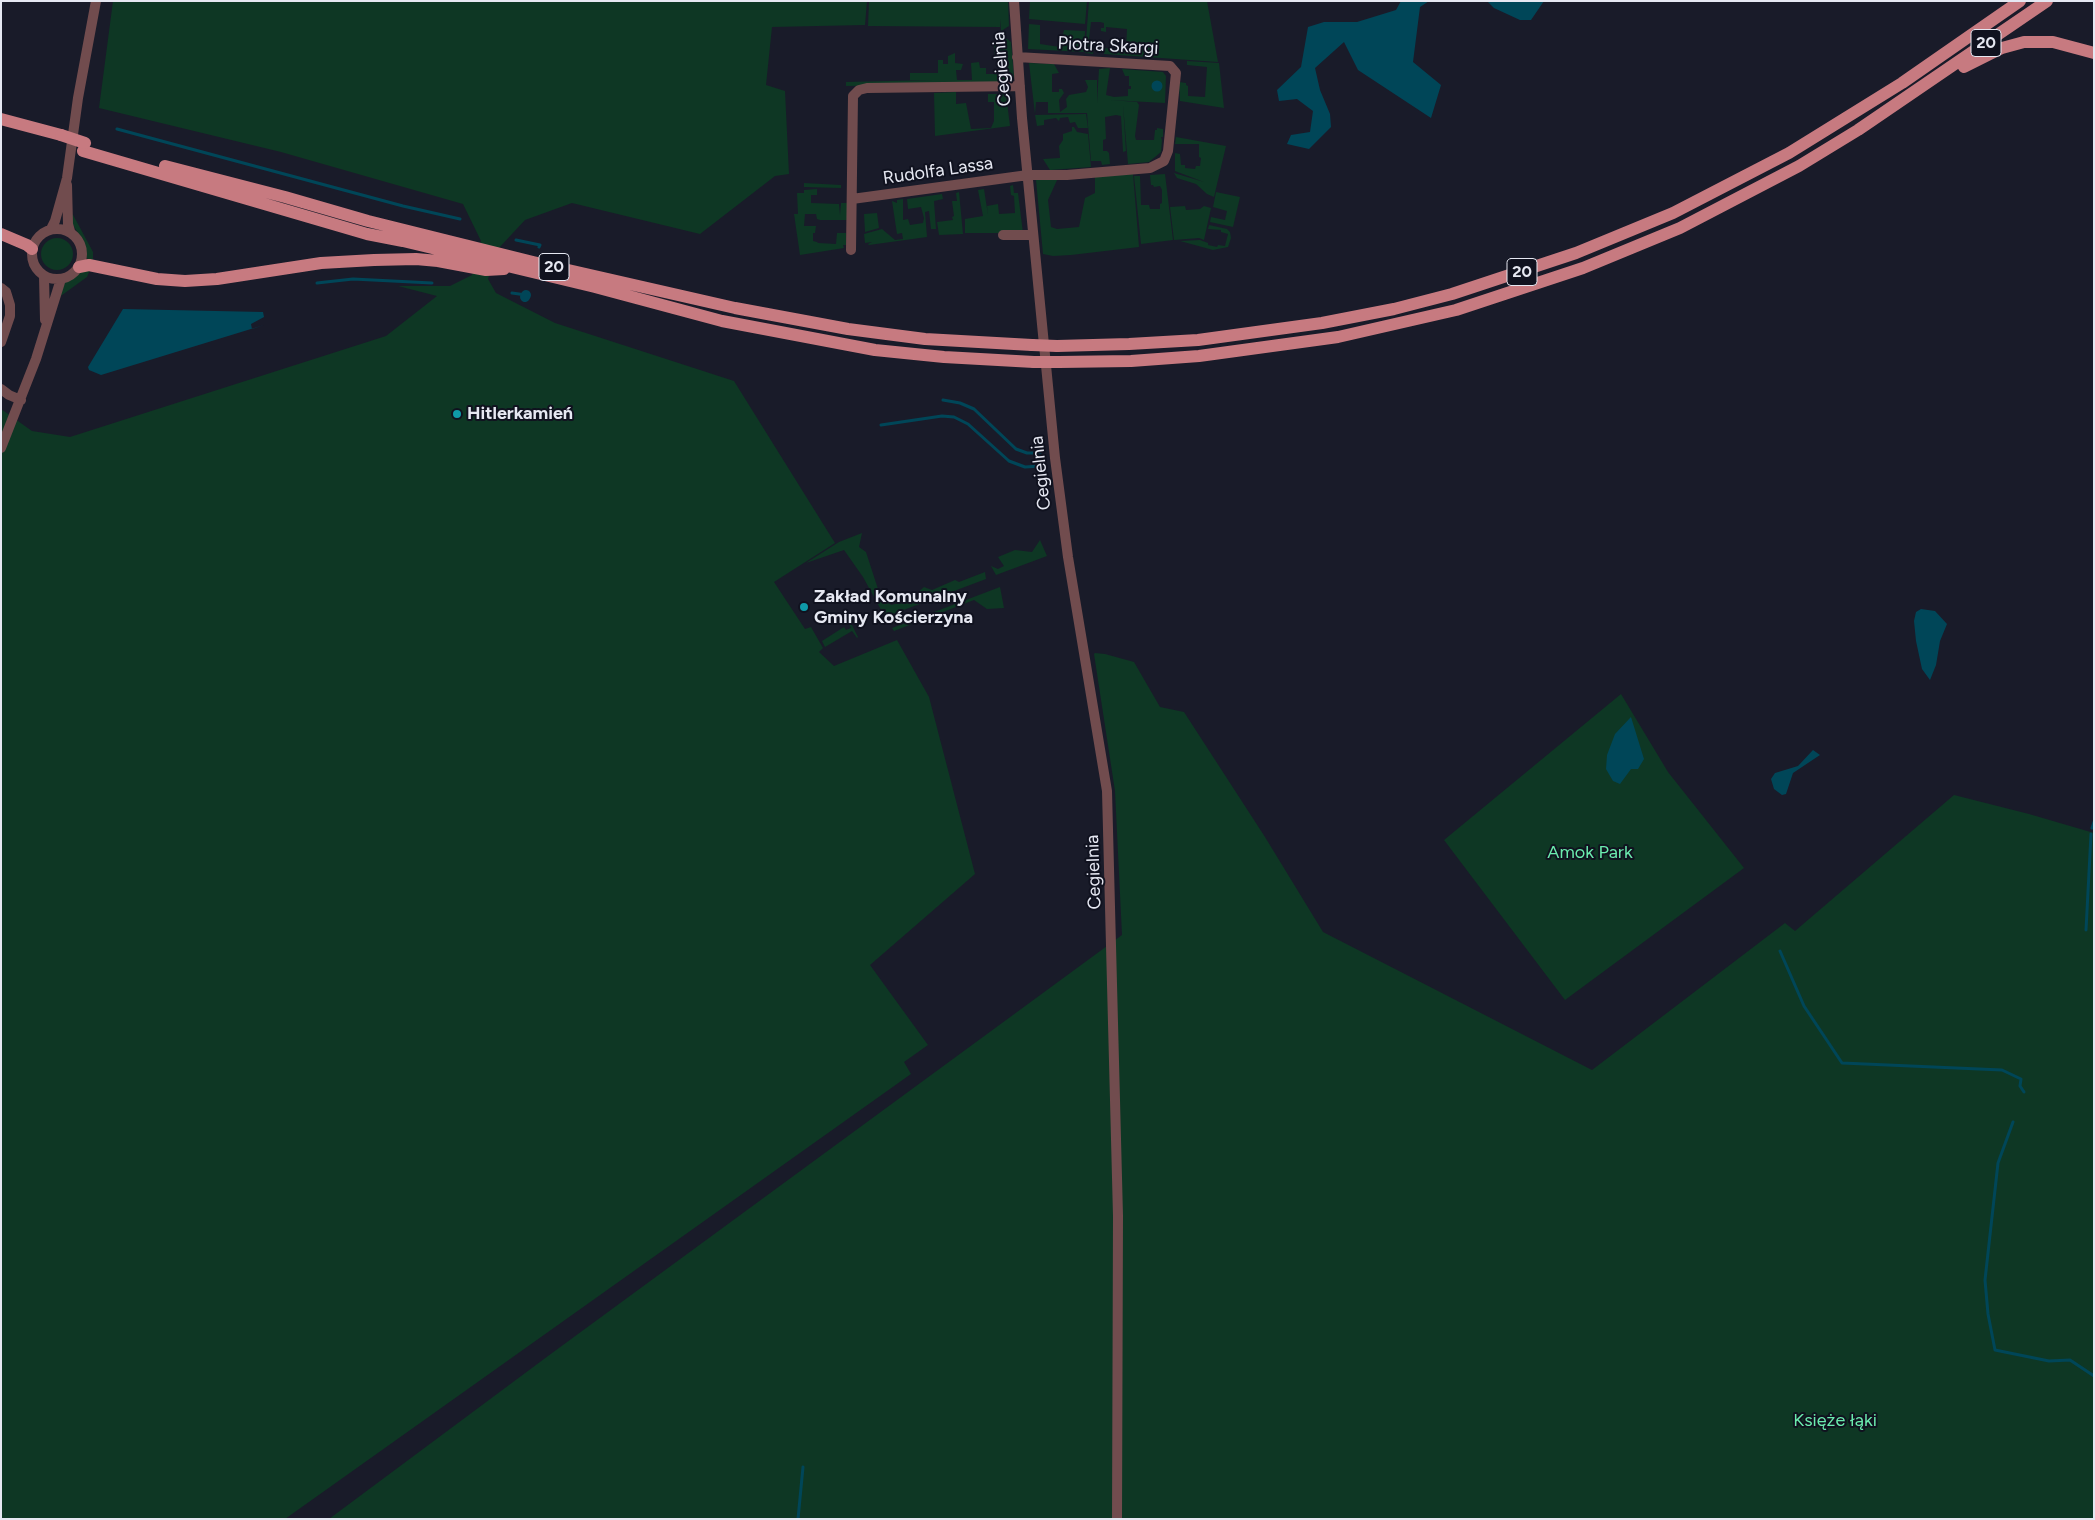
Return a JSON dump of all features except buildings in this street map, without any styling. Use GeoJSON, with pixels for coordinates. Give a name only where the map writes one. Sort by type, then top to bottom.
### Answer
{"type":"FeatureCollection","features":[{"type":"Feature","properties":{"kind":"main road","name":"20"},"geometry":{"type":"LineString","coordinates":[[84,147],[378,224],[533,262],[735,308],[848,329],[925,339],[1057,346],[1198,340],[1339,320],[1394,309],[1452,294],[1576,253],[1673,213],[1789,153],[1902,83],[2020,1]]}},
{"type":"Feature","properties":{"kind":"main road","name":"20"},"geometry":{"type":"LineString","coordinates":[[1,119],[60,140],[367,234],[595,287],[722,321],[812,340],[906,354],[1034,362],[1130,361],[1206,355],[1338,337],[1423,318],[1502,296],[1608,259],[1722,207],[1827,150],[2047,1]]}},
{"type":"Feature","properties":{"kind":"main road"},"geometry":{"type":"LineString","coordinates":[[1925,85],[1952,74],[1994,51],[2013,44],[2053,42],[2094,53]]}},
{"type":"Feature","properties":{"kind":"main road","name":"20"},"geometry":{"type":"LineString","coordinates":[[1,127],[60,140]]}},
{"type":"Feature","properties":{"kind":"main road"},"geometry":{"type":"LineString","coordinates":[[1,234],[28,245],[32,249]]}},
{"type":"Feature","properties":{"kind":"main road"},"geometry":{"type":"LineString","coordinates":[[79,267],[89,265],[157,279],[185,281],[217,279],[321,263],[356,260],[416,259],[486,270],[514,268]]}},
{"type":"Feature","properties":{"kind":"street"},"geometry":{"type":"LineString","coordinates":[[51,229],[70,231],[76,236],[82,248],[79,267],[70,276],[62,279],[44,276],[38,271],[33,263],[32,249],[37,238],[51,229],[56,221],[67,178],[96,1]]}},
{"type":"Feature","properties":{"kind":"street","name":"Cegielnia"},"geometry":{"type":"LineString","coordinates":[[1014,1],[1017,57],[1033,235],[1062,522],[1107,791],[1118,1216],[1116,1519]]}},
{"type":"Feature","properties":{"kind":"street","name":"Piotra Skargi"},"geometry":{"type":"LineString","coordinates":[[1017,57],[1170,66],[1176,73],[1168,151],[1164,161],[1150,168],[1067,175],[1028,175]]}},
{"type":"Feature","properties":{"kind":"street"},"geometry":{"type":"LineString","coordinates":[[851,250],[853,96],[859,90],[867,88],[1020,86]]}},
{"type":"Feature","properties":{"kind":"street","name":"Rudolfa Lassa"},"geometry":{"type":"LineString","coordinates":[[852,199],[1028,175]]}},
{"type":"Feature","properties":{"kind":"street"},"geometry":{"type":"LineString","coordinates":[[67,178],[68,224],[70,231]]}},
{"type":"Feature","properties":{"kind":"street"},"geometry":{"type":"LineString","coordinates":[[1003,235],[1033,235]]}},
{"type":"Feature","properties":{"kind":"street"},"geometry":{"type":"LineString","coordinates":[[44,276],[45,327]]}},
{"type":"Feature","properties":{"kind":"street"},"geometry":{"type":"LineString","coordinates":[[1,448],[21,400],[62,279]]}},
{"type":"Feature","properties":{"kind":"street"},"geometry":{"type":"LineString","coordinates":[[1,288],[6,292],[10,305],[10,316],[1,342]]}},
{"type":"Feature","properties":{"kind":"street"},"geometry":{"type":"LineString","coordinates":[[1,389],[21,400]]}},
{"type":"Feature","properties":{"kind":"green space"},"geometry":{"type":"Polygon","coordinates":[[[113,1],[867,1],[865,25],[772,27],[766,85],[785,91],[789,174],[775,176],[700,234],[572,203],[525,220],[498,249],[488,279],[496,293],[555,323],[734,381],[835,543],[774,582],[805,629],[811,627],[823,648],[819,652],[834,666],[897,640],[929,697],[975,874],[870,965],[928,1045],[904,1062],[911,1074],[285,1519],[1,1519],[1,409],[32,431],[70,437],[386,336],[437,296],[398,286],[450,286],[472,275],[481,241],[463,204],[281,152],[99,108],[113,1]]]}},
{"type":"Feature","properties":{"kind":"green space"},"geometry":{"type":"Polygon","coordinates":[[[869,1],[1008,1],[1009,26],[1001,31],[1000,19],[1000,27],[868,26],[869,1]]]}},
{"type":"Feature","properties":{"kind":"green space"},"geometry":{"type":"Polygon","coordinates":[[[1030,1],[1087,1],[1085,24],[1029,19],[1030,1]]]}},
{"type":"Feature","properties":{"kind":"green space"},"geometry":{"type":"Polygon","coordinates":[[[1089,1],[1207,1],[1218,62],[1104,54],[1104,48],[1126,50],[1127,29],[1106,27],[1106,32],[1101,31],[1101,28],[1104,28],[1104,23],[1100,22],[1091,22],[1089,39],[1094,43],[1093,54],[1085,53],[1089,1]]]}},
{"type":"Feature","properties":{"kind":"green space"},"geometry":{"type":"Polygon","coordinates":[[[1029,24],[1040,25],[1040,44],[1060,47],[1064,30],[1085,31],[1084,52],[1028,49],[1029,24]]]}},
{"type":"Feature","properties":{"kind":"green space"},"geometry":{"type":"Polygon","coordinates":[[[1002,38],[1011,42],[1014,77],[1012,81],[1005,84],[846,86],[846,82],[932,80],[910,80],[910,73],[938,73],[938,60],[943,60],[943,64],[948,64],[948,56],[955,53],[955,63],[963,64],[961,70],[956,70],[957,80],[972,80],[971,63],[979,62],[980,68],[986,68],[986,74],[998,74],[998,77],[1004,77],[1002,38]]]}},
{"type":"Feature","properties":{"kind":"green space"},"geometry":{"type":"Polygon","coordinates":[[[1001,42],[1003,60],[995,58],[994,43],[1001,42]]]}},
{"type":"Feature","properties":{"kind":"green space"},"geometry":{"type":"Polygon","coordinates":[[[1187,61],[1219,63],[1224,108],[1180,101],[1179,82],[1186,83],[1188,86],[1188,96],[1205,97],[1207,67],[1187,65],[1187,61]]]}},
{"type":"Feature","properties":{"kind":"green space"},"geometry":{"type":"Polygon","coordinates":[[[1029,63],[1054,64],[1059,73],[1052,74],[1052,92],[1059,92],[1059,89],[1062,89],[1064,93],[1059,100],[1060,112],[1067,107],[1066,99],[1069,95],[1086,92],[1088,87],[1085,80],[1097,80],[1097,103],[1099,69],[1110,68],[1106,95],[1114,97],[1128,96],[1128,89],[1131,89],[1131,86],[1129,86],[1129,76],[1125,76],[1122,69],[1163,72],[1166,76],[1165,103],[1110,100],[1137,102],[1139,105],[1136,140],[1154,140],[1155,130],[1157,128],[1163,129],[1161,152],[1149,162],[1128,164],[1123,105],[1126,151],[1123,152],[1121,116],[1105,117],[1106,139],[1103,140],[1103,151],[1109,153],[1110,164],[1102,165],[1101,161],[1091,161],[1087,113],[1048,113],[1048,102],[1036,102],[1035,114],[1029,63]]]}},
{"type":"Feature","properties":{"kind":"green space"},"geometry":{"type":"Polygon","coordinates":[[[956,92],[956,104],[966,103],[971,129],[991,128],[994,121],[994,102],[988,102],[988,94],[1006,94],[1010,126],[935,136],[934,93],[956,92]]]}},
{"type":"Feature","properties":{"kind":"green space"},"geometry":{"type":"Polygon","coordinates":[[[1086,114],[1088,128],[1078,128],[1075,122],[1070,123],[1068,117],[1060,118],[1059,121],[1056,118],[1044,120],[1044,125],[1037,126],[1035,115],[1086,114]]]}},
{"type":"Feature","properties":{"kind":"green space"},"geometry":{"type":"Polygon","coordinates":[[[1072,127],[1077,132],[1088,134],[1091,167],[1050,170],[1043,159],[1060,158],[1059,146],[1063,140],[1063,134],[1072,131],[1072,127]]]}},
{"type":"Feature","properties":{"kind":"green space"},"geometry":{"type":"Polygon","coordinates":[[[1176,137],[1226,146],[1214,197],[1207,194],[1196,184],[1177,178],[1174,173],[1204,182],[1175,171],[1175,153],[1180,154],[1181,165],[1185,165],[1185,168],[1195,169],[1196,166],[1200,166],[1201,158],[1199,157],[1199,144],[1175,144],[1176,137]]]}},
{"type":"Feature","properties":{"kind":"green space"},"geometry":{"type":"Polygon","coordinates":[[[1133,174],[1139,247],[1071,255],[1053,256],[1043,254],[1036,180],[1058,178],[1048,200],[1051,227],[1057,229],[1079,227],[1085,198],[1095,193],[1095,176],[1133,174]]]}},
{"type":"Feature","properties":{"kind":"green space"},"geometry":{"type":"Polygon","coordinates":[[[1165,174],[1173,240],[1141,244],[1134,176],[1140,176],[1141,205],[1149,205],[1150,209],[1160,209],[1162,190],[1160,186],[1154,187],[1151,185],[1150,175],[1165,174]]]}},
{"type":"Feature","properties":{"kind":"green space"},"geometry":{"type":"Polygon","coordinates":[[[804,183],[841,185],[841,188],[804,187],[804,183]]]}},
{"type":"Feature","properties":{"kind":"green space"},"geometry":{"type":"Polygon","coordinates":[[[1013,185],[1014,193],[1018,193],[1023,233],[965,233],[965,219],[983,216],[978,190],[984,189],[988,215],[987,206],[998,204],[999,214],[1015,213],[1014,196],[1011,195],[1010,186],[1013,185]]]}},
{"type":"Feature","properties":{"kind":"green space"},"geometry":{"type":"Polygon","coordinates":[[[817,189],[817,195],[811,195],[811,203],[839,204],[840,215],[841,203],[849,203],[847,220],[820,220],[817,219],[816,214],[805,214],[804,226],[816,226],[815,233],[813,233],[813,241],[818,243],[836,244],[837,233],[846,233],[846,245],[843,245],[844,248],[800,255],[794,214],[798,214],[797,193],[804,193],[804,190],[817,189]]]}},
{"type":"Feature","properties":{"kind":"green space"},"geometry":{"type":"Polygon","coordinates":[[[959,192],[963,234],[939,235],[937,222],[953,220],[952,201],[957,201],[956,193],[959,192]]]}},
{"type":"Feature","properties":{"kind":"green space"},"geometry":{"type":"Polygon","coordinates":[[[1216,192],[1240,197],[1233,227],[1210,222],[1211,217],[1225,220],[1227,211],[1213,207],[1216,192]]]}},
{"type":"Feature","properties":{"kind":"green space"},"geometry":{"type":"Polygon","coordinates":[[[942,194],[943,199],[934,201],[936,229],[931,229],[929,211],[925,212],[927,237],[869,245],[872,242],[865,243],[864,234],[882,229],[895,240],[903,239],[902,233],[897,234],[892,201],[897,203],[897,200],[903,199],[903,220],[908,219],[910,225],[923,223],[924,218],[921,207],[908,209],[907,199],[942,194]]]}},
{"type":"Feature","properties":{"kind":"green space"},"geometry":{"type":"Polygon","coordinates":[[[1185,206],[1186,210],[1200,209],[1204,206],[1211,208],[1204,240],[1199,238],[1174,240],[1170,207],[1185,206]]]}},
{"type":"Feature","properties":{"kind":"green space"},"geometry":{"type":"Polygon","coordinates":[[[71,211],[93,252],[93,261],[86,258],[84,242],[71,222],[71,211]]]}},
{"type":"Feature","properties":{"kind":"green space"},"geometry":{"type":"Polygon","coordinates":[[[877,213],[879,228],[865,232],[864,214],[877,213]]]}},
{"type":"Feature","properties":{"kind":"green space"},"geometry":{"type":"Polygon","coordinates":[[[1209,225],[1227,229],[1230,232],[1231,238],[1228,247],[1213,250],[1180,241],[1200,240],[1208,243],[1208,245],[1225,246],[1228,234],[1221,232],[1221,230],[1208,229],[1209,225]]]}},
{"type":"Feature","properties":{"kind":"green space"},"geometry":{"type":"Polygon","coordinates":[[[57,238],[63,239],[68,243],[72,248],[72,260],[68,265],[63,269],[57,270],[51,269],[46,265],[42,260],[41,254],[42,248],[46,243],[51,239],[57,238]]]}},
{"type":"Feature","properties":{"kind":"green space"},"geometry":{"type":"Polygon","coordinates":[[[90,270],[87,277],[58,298],[65,282],[81,272],[90,270]]]}},
{"type":"Feature","properties":{"kind":"green space"},"geometry":{"type":"Polygon","coordinates":[[[862,533],[859,547],[866,552],[878,589],[891,605],[908,601],[924,587],[932,590],[955,580],[959,582],[985,572],[986,579],[885,617],[863,577],[844,550],[806,563],[839,542],[862,533]]]}},
{"type":"Feature","properties":{"kind":"green space"},"geometry":{"type":"Polygon","coordinates":[[[1040,540],[1047,556],[996,575],[991,566],[998,569],[1004,566],[998,557],[1015,550],[1032,552],[1040,540]]]}},
{"type":"Feature","properties":{"kind":"green space"},"geometry":{"type":"Polygon","coordinates":[[[1000,587],[1004,608],[987,609],[974,600],[894,631],[892,628],[1000,587]]]}},
{"type":"Feature","properties":{"kind":"green space"},"geometry":{"type":"Polygon","coordinates":[[[851,623],[857,638],[852,631],[825,647],[822,641],[844,627],[846,630],[851,628],[849,624],[851,623]]]}},
{"type":"Feature","properties":{"kind":"green space","name":"Księże łąki"},"geometry":{"type":"Polygon","coordinates":[[[1095,653],[1134,662],[1160,707],[1184,712],[1265,837],[1323,932],[1592,1070],[1785,923],[1795,931],[1954,795],[2094,833],[2094,1519],[329,1519],[1122,935],[1115,791],[1095,653]]]}},
{"type":"Feature","properties":{"kind":"green space","name":"Amok Park"},"geometry":{"type":"Polygon","coordinates":[[[1621,694],[1668,772],[1744,868],[1565,1000],[1444,840],[1621,694]]]}},
{"type":"Feature","properties":{"kind":"water"},"geometry":{"type":"Polygon","coordinates":[[[1401,1],[1429,1],[1420,7],[1413,62],[1441,85],[1431,118],[1358,70],[1344,42],[1315,68],[1320,90],[1330,114],[1331,127],[1309,149],[1287,144],[1291,135],[1310,132],[1313,111],[1297,99],[1279,101],[1277,90],[1301,67],[1308,27],[1324,22],[1357,22],[1396,10],[1401,1]]]}},
{"type":"Feature","properties":{"kind":"water"},"geometry":{"type":"Polygon","coordinates":[[[1487,1],[1544,1],[1531,20],[1520,20],[1494,8],[1487,1]]]}},
{"type":"Feature","properties":{"kind":"water"},"geometry":{"type":"Polygon","coordinates":[[[1155,81],[1159,81],[1162,86],[1161,90],[1155,91],[1152,88],[1152,84],[1155,81]]]}},
{"type":"Feature","properties":{"kind":"water"},"geometry":{"type":"Polygon","coordinates":[[[123,309],[263,312],[264,317],[251,324],[252,329],[101,375],[89,370],[88,367],[123,309]]]}},
{"type":"Feature","properties":{"kind":"water"},"geometry":{"type":"Polygon","coordinates":[[[1921,609],[1935,611],[1947,624],[1940,641],[1936,665],[1930,680],[1922,669],[1916,641],[1914,621],[1916,612],[1921,609]]]}},
{"type":"Feature","properties":{"kind":"water"},"geometry":{"type":"Polygon","coordinates":[[[1631,717],[1644,759],[1638,769],[1631,769],[1620,784],[1613,781],[1606,769],[1607,755],[1615,734],[1631,717]]]}},
{"type":"Feature","properties":{"kind":"water"},"geometry":{"type":"Polygon","coordinates":[[[1813,750],[1820,755],[1793,773],[1786,794],[1782,795],[1774,789],[1771,779],[1775,773],[1798,766],[1813,750]]]}},
{"type":"Feature","properties":{"kind":"waterway"},"geometry":{"type":"LineString","coordinates":[[117,129],[403,206],[460,219]]}},
{"type":"Feature","properties":{"kind":"waterway"},"geometry":{"type":"LineString","coordinates":[[516,240],[540,245],[539,247]]}},
{"type":"Feature","properties":{"kind":"waterway"},"geometry":{"type":"LineString","coordinates":[[317,283],[353,279],[432,283]]}},
{"type":"Feature","properties":{"kind":"waterway"},"geometry":{"type":"LineString","coordinates":[[512,293],[526,295],[526,293]]}},
{"type":"Feature","properties":{"kind":"waterway"},"geometry":{"type":"LineString","coordinates":[[943,400],[960,403],[974,409],[1016,449],[1027,453],[1040,453]]}},
{"type":"Feature","properties":{"kind":"waterway"},"geometry":{"type":"LineString","coordinates":[[881,425],[942,416],[954,417],[968,424],[1009,461],[1025,467],[1041,466]]}},
{"type":"Feature","properties":{"kind":"waterway"},"geometry":{"type":"LineString","coordinates":[[2092,828],[2094,822]]}},
{"type":"Feature","properties":{"kind":"waterway"},"geometry":{"type":"LineString","coordinates":[[2086,930],[2091,834]]}},
{"type":"Feature","properties":{"kind":"waterway"},"geometry":{"type":"LineString","coordinates":[[1780,951],[1804,1006],[1842,1063],[2002,1070],[2021,1079],[2020,1086],[2024,1092]]}},
{"type":"Feature","properties":{"kind":"waterway"},"geometry":{"type":"LineString","coordinates":[[2013,1122],[1998,1163],[1985,1280],[1988,1314],[1995,1350],[2049,1361],[2070,1360],[2094,1376]]}},
{"type":"Feature","properties":{"kind":"waterway"},"geometry":{"type":"LineString","coordinates":[[798,1519],[803,1467]]}},
{"type":"Feature","properties":{"kind":"place","name":"Hitlerkamień"},"geometry":{"type":"Point","coordinates":[457,414]}},
{"type":"Feature","properties":{"kind":"place","name":"Zakład Komunalny Gminy Kościerzyna"},"geometry":{"type":"Point","coordinates":[804,607]}}]}
